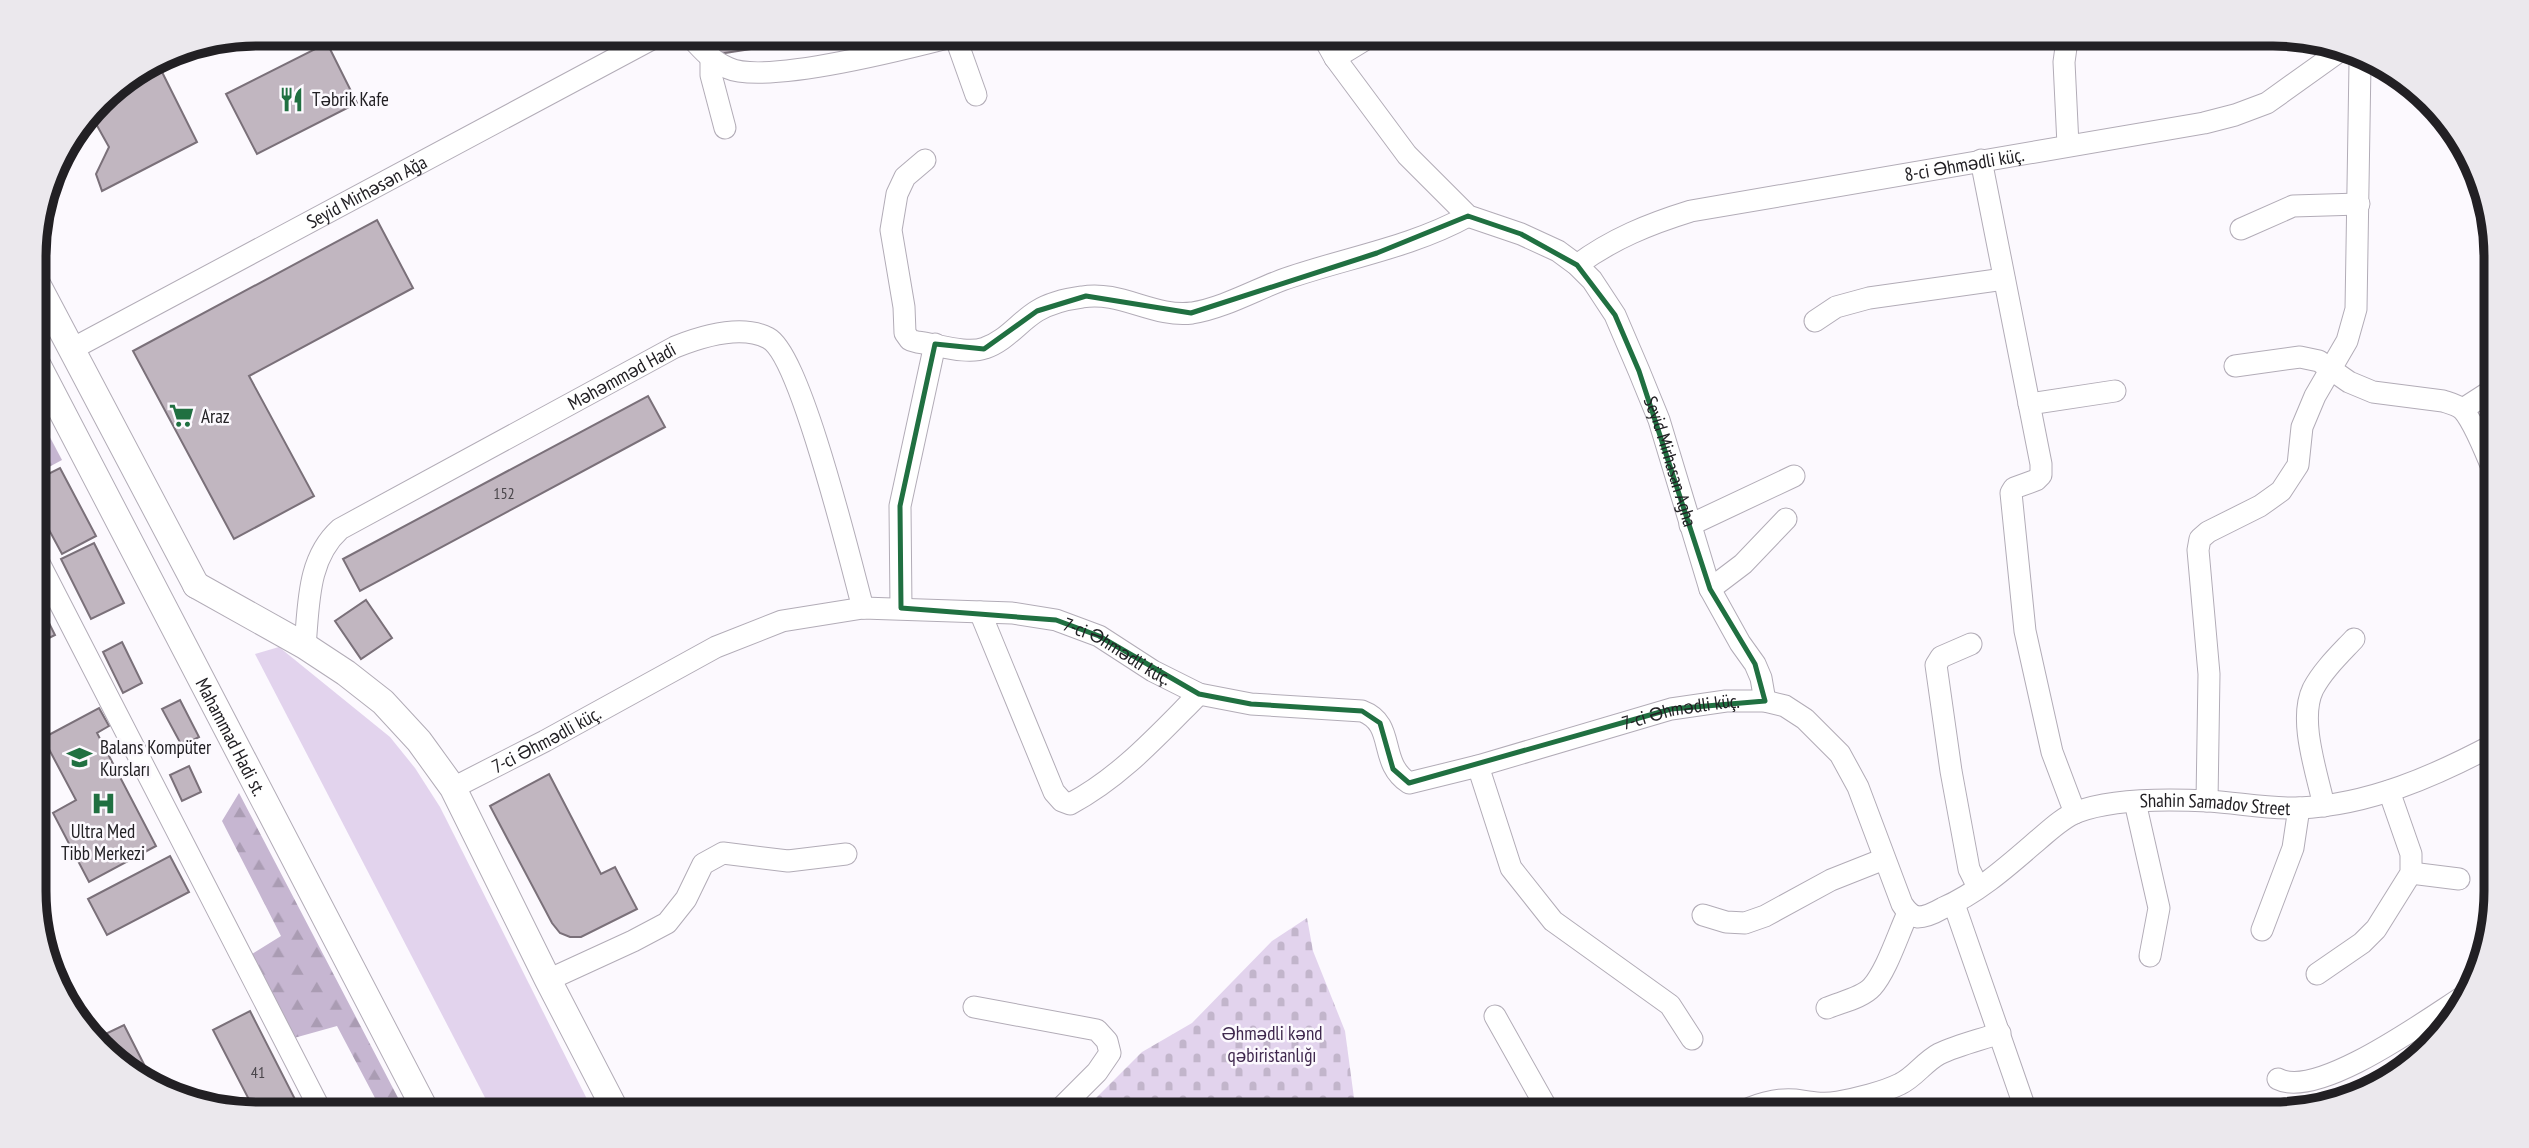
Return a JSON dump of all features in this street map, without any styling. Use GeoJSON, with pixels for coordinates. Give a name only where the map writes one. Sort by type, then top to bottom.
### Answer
{"type":"FeatureCollection","features":[{"type":"Feature","properties":{"kind":"main road"},"geometry":{"type":"LineString","coordinates":[[46,300],[196,584],[305,646],[383,702],[419,741],[453,788],[611,1102]]}},
{"type":"Feature","properties":{"kind":"main road","name":"Mahammad Hadi st."},"geometry":{"type":"LineString","coordinates":[[46,381],[421,1102]]}},
{"type":"Feature","properties":{"kind":"main road"},"geometry":{"type":"LineString","coordinates":[[161,602],[196,584]]}},
{"type":"Feature","properties":{"kind":"street","name":"Seyid Mirhəsən Ağa"},"geometry":{"type":"LineString","coordinates":[[72,349],[639,46]]}},
{"type":"Feature","properties":{"kind":"street"},"geometry":{"type":"LineString","coordinates":[[699,46],[711,58],[729,69],[747,73],[771,73],[915,46]]}},
{"type":"Feature","properties":{"kind":"street"},"geometry":{"type":"LineString","coordinates":[[964,46],[976,95]]}},
{"type":"Feature","properties":{"kind":"street","name":"Seyid Mirhasan Agha"},"geometry":{"type":"LineString","coordinates":[[1328,46],[1408,155],[1468,216],[1521,234],[1558,251],[1592,280],[1620,327],[1659,420],[1710,589],[1755,664],[1761,678],[1765,701]]}},
{"type":"Feature","properties":{"kind":"street"},"geometry":{"type":"LineString","coordinates":[[1335,58],[1355,46]]}},
{"type":"Feature","properties":{"kind":"street"},"geometry":{"type":"LineString","coordinates":[[2066,46],[2064,62],[2068,145]]}},
{"type":"Feature","properties":{"kind":"street","name":"8-ci Əhmədli küç."},"geometry":{"type":"LineString","coordinates":[[1577,265],[1598,249],[1639,228],[1690,211],[2235,116],[2267,103],[2334,55]]}},
{"type":"Feature","properties":{"kind":"street"},"geometry":{"type":"LineString","coordinates":[[711,58],[711,75],[725,128]]}},
{"type":"Feature","properties":{"kind":"street"},"geometry":{"type":"LineString","coordinates":[[2207,801],[2209,674],[2198,550],[2200,539],[2208,532],[2260,506],[2281,491],[2298,465],[2302,427],[2315,396],[2347,341],[2357,309],[2360,65]]}},
{"type":"Feature","properties":{"kind":"street"},"geometry":{"type":"LineString","coordinates":[[925,160],[905,177],[897,194],[891,230],[904,307],[905,333],[910,340],[917,342],[972,350],[984,349],[1000,341],[1037,311],[1054,303],[1086,296],[1104,296],[1156,311],[1191,313],[1224,304],[1284,280],[1390,249],[1443,230],[1468,216]]}},
{"type":"Feature","properties":{"kind":"street"},"geometry":{"type":"LineString","coordinates":[[1981,160],[2041,464],[2041,475],[2036,480],[2014,488],[2011,493],[2025,631],[2052,752],[2075,813]]}},
{"type":"Feature","properties":{"kind":"street"},"geometry":{"type":"LineString","coordinates":[[2241,229],[2293,206],[2360,204]]}},
{"type":"Feature","properties":{"kind":"street"},"geometry":{"type":"LineString","coordinates":[[1815,321],[1836,307],[1869,298],[2004,279]]}},
{"type":"Feature","properties":{"kind":"street","name":"Məhəmməd Hadi"},"geometry":{"type":"LineString","coordinates":[[305,646],[313,575],[318,557],[326,541],[340,529],[675,347],[708,334],[750,333],[769,338],[784,355],[796,382],[837,508],[863,608]]}},
{"type":"Feature","properties":{"kind":"street"},"geometry":{"type":"LineString","coordinates":[[901,608],[900,506],[935,344]]}},
{"type":"Feature","properties":{"kind":"street"},"geometry":{"type":"LineString","coordinates":[[2235,366],[2300,357],[2319,361],[2349,382],[2373,392],[2443,401],[2463,409],[2484,452]]}},
{"type":"Feature","properties":{"kind":"street"},"geometry":{"type":"LineString","coordinates":[[2029,404],[2115,391]]}},
{"type":"Feature","properties":{"kind":"street"},"geometry":{"type":"LineString","coordinates":[[2463,409],[2484,395]]}},
{"type":"Feature","properties":{"kind":"street"},"geometry":{"type":"LineString","coordinates":[[1690,525],[1794,476]]}},
{"type":"Feature","properties":{"kind":"street"},"geometry":{"type":"LineString","coordinates":[[1710,589],[1743,564],[1786,519]]}},
{"type":"Feature","properties":{"kind":"street"},"geometry":{"type":"LineString","coordinates":[[46,576],[316,1102]]}},
{"type":"Feature","properties":{"kind":"street","name":"7-ci Əhmədli küç."},"geometry":{"type":"LineString","coordinates":[[453,788],[716,647],[782,621],[863,608],[980,611],[1056,620],[1099,636],[1153,671],[1199,694],[1251,704],[1362,711],[1375,716],[1380,723],[1393,768],[1409,783],[1478,766],[1671,709],[1726,701],[1765,701]]}},
{"type":"Feature","properties":{"kind":"street"},"geometry":{"type":"LineString","coordinates":[[980,611],[1054,792],[1062,801],[1070,804],[1095,791],[1120,771],[1199,694]]}},
{"type":"Feature","properties":{"kind":"street"},"geometry":{"type":"LineString","coordinates":[[2324,806],[2307,727],[2308,704],[2313,689],[2324,673],[2354,639]]}},
{"type":"Feature","properties":{"kind":"street"},"geometry":{"type":"LineString","coordinates":[[1971,644],[1941,657],[1936,665],[1951,771],[1969,869],[1978,887]]}},
{"type":"Feature","properties":{"kind":"street"},"geometry":{"type":"LineString","coordinates":[[1765,701],[1785,706],[1805,719],[1840,754],[1858,787],[1884,859],[1908,913],[1917,917],[1954,904],[2023,1102]]}},
{"type":"Feature","properties":{"kind":"street","name":"Shahin Samadov Street"},"geometry":{"type":"LineString","coordinates":[[1954,904],[2058,823],[2075,813],[2098,806],[2135,802],[2207,801],[2299,808],[2324,806],[2389,791],[2426,778],[2484,749]]}},
{"type":"Feature","properties":{"kind":"street"},"geometry":{"type":"LineString","coordinates":[[1478,766],[1511,868],[1553,921],[1670,1005],[1692,1038]]}},
{"type":"Feature","properties":{"kind":"street"},"geometry":{"type":"LineString","coordinates":[[2317,975],[2362,943],[2376,929],[2411,873],[2411,854],[2389,791]]}},
{"type":"Feature","properties":{"kind":"street"},"geometry":{"type":"LineString","coordinates":[[2135,802],[2159,908],[2150,956]]}},
{"type":"Feature","properties":{"kind":"street"},"geometry":{"type":"LineString","coordinates":[[2262,930],[2293,848],[2299,808]]}},
{"type":"Feature","properties":{"kind":"street"},"geometry":{"type":"LineString","coordinates":[[548,980],[667,923],[686,899],[703,864],[723,853],[788,861],[846,853]]}},
{"type":"Feature","properties":{"kind":"street"},"geometry":{"type":"LineString","coordinates":[[1703,915],[1726,922],[1745,923],[1765,916],[1830,880],[1884,859]]}},
{"type":"Feature","properties":{"kind":"street"},"geometry":{"type":"LineString","coordinates":[[2411,873],[2459,879]]}},
{"type":"Feature","properties":{"kind":"street"},"geometry":{"type":"LineString","coordinates":[[1827,1008],[1872,988],[1908,913]]}},
{"type":"Feature","properties":{"kind":"street"},"geometry":{"type":"LineString","coordinates":[[2278,1079],[2287,1084],[2333,1074],[2365,1059],[2450,1005]]}},
{"type":"Feature","properties":{"kind":"street"},"geometry":{"type":"LineString","coordinates":[[974,1007],[1097,1030],[1107,1041],[1110,1053],[1097,1072],[1067,1102]]}},
{"type":"Feature","properties":{"kind":"street"},"geometry":{"type":"LineString","coordinates":[[1495,1016],[1543,1102]]}},
{"type":"Feature","properties":{"kind":"street"},"geometry":{"type":"LineString","coordinates":[[1838,1102],[1900,1084],[1928,1060],[1942,1052],[2000,1033]]}},
{"type":"Feature","properties":{"kind":"street"},"geometry":{"type":"LineString","coordinates":[[1779,1102],[1801,1102]]}},
{"type":"Feature","properties":{"kind":"highlighted area"},"geometry":{"type":"Polygon","coordinates":[[[1468,216],[1521,234],[1577,265],[1615,315],[1639,371],[1710,589],[1755,664],[1765,701],[1671,709],[1409,783],[1393,769],[1380,723],[1362,711],[1251,704],[1199,694],[1099,636],[1056,620],[901,608],[900,506],[935,344],[984,349],[1037,311],[1086,296],[1191,313],[1377,253],[1468,216]]]}},
{"type":"Feature","properties":{"kind":"green space"},"geometry":{"type":"Polygon","coordinates":[[[46,430],[62,460],[46,469],[46,430]]]}},
{"type":"Feature","properties":{"kind":"green space"},"geometry":{"type":"Polygon","coordinates":[[[279,647],[390,737],[415,768],[440,807],[588,1102],[487,1102],[255,654],[279,647]]]}},
{"type":"Feature","properties":{"kind":"green space"},"geometry":{"type":"Polygon","coordinates":[[[239,793],[400,1102],[377,1102],[337,1026],[294,1038],[252,954],[281,936],[222,821],[239,793]]]}},
{"type":"Feature","properties":{"kind":"green space","name":"Əhmədli kənd qəbiristanlığı"},"geometry":{"type":"Polygon","coordinates":[[[1307,918],[1313,951],[1345,1031],[1354,1098],[1391,1102],[1092,1102],[1142,1052],[1192,1023],[1272,941],[1307,918]]]}},
{"type":"Feature","properties":{"kind":"building","name":"Təbrik Kafe"},"geometry":{"type":"Polygon","coordinates":[[[321,46],[328,46],[357,103],[257,154],[226,94],[321,46]]]}},
{"type":"Feature","properties":{"kind":"building"},"geometry":{"type":"Polygon","coordinates":[[[717,46],[771,46],[718,54],[717,46]]]}},
{"type":"Feature","properties":{"kind":"building"},"geometry":{"type":"Polygon","coordinates":[[[160,69],[197,142],[102,191],[96,174],[109,147],[95,121],[107,107],[139,81],[160,69]]]}},
{"type":"Feature","properties":{"kind":"building"},"geometry":{"type":"Polygon","coordinates":[[[377,220],[413,288],[249,376],[314,496],[234,539],[133,351],[377,220]]]}},
{"type":"Feature","properties":{"kind":"building"},"geometry":{"type":"Polygon","coordinates":[[[648,396],[665,427],[360,591],[343,559],[648,396]]]}},
{"type":"Feature","properties":{"kind":"building"},"geometry":{"type":"Polygon","coordinates":[[[60,468],[96,536],[62,554],[46,524],[46,475],[60,468]]]}},
{"type":"Feature","properties":{"kind":"building"},"geometry":{"type":"Polygon","coordinates":[[[94,543],[124,603],[91,619],[61,559],[94,543]]]}},
{"type":"Feature","properties":{"kind":"building"},"geometry":{"type":"Polygon","coordinates":[[[366,600],[392,638],[361,659],[335,621],[366,600]]]}},
{"type":"Feature","properties":{"kind":"building"},"geometry":{"type":"Polygon","coordinates":[[[46,617],[55,635],[46,640],[46,617]]]}},
{"type":"Feature","properties":{"kind":"building"},"geometry":{"type":"Polygon","coordinates":[[[122,642],[142,683],[123,693],[103,652],[122,642]]]}},
{"type":"Feature","properties":{"kind":"building"},"geometry":{"type":"Polygon","coordinates":[[[180,700],[199,737],[182,746],[162,709],[180,700]]]}},
{"type":"Feature","properties":{"kind":"building"},"geometry":{"type":"Polygon","coordinates":[[[99,708],[109,726],[97,733],[156,846],[89,882],[53,813],[76,800],[46,744],[46,736],[99,708]]]}},
{"type":"Feature","properties":{"kind":"building"},"geometry":{"type":"Polygon","coordinates":[[[189,766],[201,792],[182,801],[170,775],[189,766]]]}},
{"type":"Feature","properties":{"kind":"building"},"geometry":{"type":"Polygon","coordinates":[[[549,774],[601,874],[615,867],[637,909],[581,937],[560,933],[552,923],[490,806],[549,774]]]}},
{"type":"Feature","properties":{"kind":"building"},"geometry":{"type":"Polygon","coordinates":[[[170,856],[189,892],[107,935],[88,899],[170,856]]]}},
{"type":"Feature","properties":{"kind":"building"},"geometry":{"type":"Polygon","coordinates":[[[250,1011],[296,1102],[250,1102],[213,1030],[250,1011]]]}},
{"type":"Feature","properties":{"kind":"building"},"geometry":{"type":"Polygon","coordinates":[[[124,1025],[148,1072],[128,1059],[102,1035],[124,1025]]]}},
{"type":"Feature","properties":{"kind":"place","name":"Təbrik Kafe"},"geometry":{"type":"Point","coordinates":[292,99]}},
{"type":"Feature","properties":{"kind":"place","name":"Araz"},"geometry":{"type":"Point","coordinates":[181,416]}},
{"type":"Feature","properties":{"kind":"place","name":"Balans Kompüter Kursları"},"geometry":{"type":"Point","coordinates":[80,758]}},
{"type":"Feature","properties":{"kind":"place","name":"Ultra Med Tibb Merkezi"},"geometry":{"type":"Point","coordinates":[103,803]}}]}
